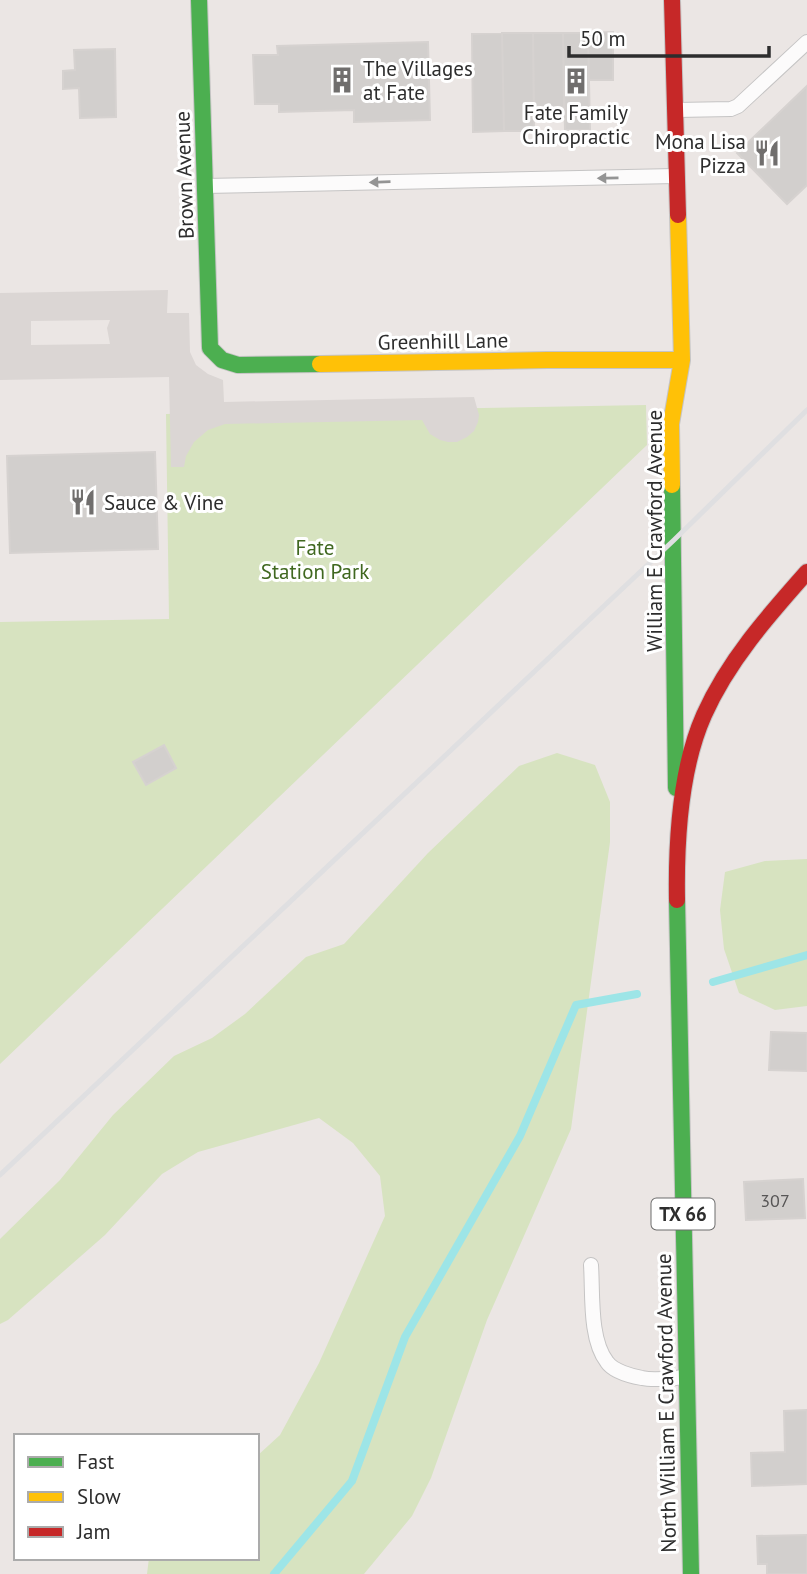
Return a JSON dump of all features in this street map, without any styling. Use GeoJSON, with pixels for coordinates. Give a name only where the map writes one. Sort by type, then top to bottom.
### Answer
{"type":"FeatureCollection","features":[{"type":"Feature","properties":{"kind":"main road","name":"Brown Avenue"},"geometry":{"type":"LineString","coordinates":[[199,0],[210,348]]}},
{"type":"Feature","properties":{"kind":"main road","name":"William E Crawford Avenue"},"geometry":{"type":"LineString","coordinates":[[672,0],[682,360],[671,424],[676,853]]}},
{"type":"Feature","properties":{"kind":"main road","name":"Greenhill Lane"},"geometry":{"type":"LineString","coordinates":[[210,348],[218,359],[227,364],[238,365],[682,360]]}},
{"type":"Feature","properties":{"kind":"main road","name":"TX 66"},"geometry":{"type":"LineString","coordinates":[[676,853],[688,765],[702,718],[721,681],[752,637],[807,572]]}},
{"type":"Feature","properties":{"kind":"main road","name":"North William E Crawford Avenue"},"geometry":{"type":"LineString","coordinates":[[676,853],[691,1574]]}},
{"type":"Feature","properties":{"kind":"lane"},"geometry":{"type":"LineString","coordinates":[[675,110],[731,109],[738,106],[807,42]]}},
{"type":"Feature","properties":{"kind":"lane"},"geometry":{"type":"LineString","coordinates":[[205,186],[676,176]]}},
{"type":"Feature","properties":{"kind":"lane"},"geometry":{"type":"LineString","coordinates":[[591,1265],[594,1321],[598,1342],[608,1364],[643,1379],[687,1377]]}},
{"type":"Feature","properties":{"kind":"green space","name":"Fate Station Park"},"geometry":{"type":"Polygon","coordinates":[[[646,405],[647,445],[0,1064],[0,622],[169,619],[166,414],[646,405]]]}},
{"type":"Feature","properties":{"kind":"green space"},"geometry":{"type":"Polygon","coordinates":[[[557,753],[595,765],[610,802],[610,842],[571,1129],[487,1320],[431,1478],[412,1516],[364,1574],[147,1574],[149,1560],[259,1560],[259,1454],[280,1435],[319,1363],[385,1216],[380,1176],[353,1143],[319,1118],[198,1152],[162,1174],[105,1235],[8,1320],[0,1324],[0,1239],[60,1180],[113,1115],[174,1056],[212,1038],[245,1014],[306,957],[344,944],[428,853],[519,766],[557,753]]]}},
{"type":"Feature","properties":{"kind":"green space"},"geometry":{"type":"Polygon","coordinates":[[[807,859],[807,1006],[775,1010],[739,993],[724,949],[720,910],[725,872],[765,861],[807,859]]]}},
{"type":"Feature","properties":{"kind":"shaded area"},"geometry":{"type":"Polygon","coordinates":[[[168,290],[167,313],[189,313],[190,352],[196,365],[223,380],[224,402],[474,397],[478,422],[474,431],[457,442],[440,440],[430,434],[422,420],[225,424],[208,430],[194,442],[186,456],[184,467],[171,467],[169,377],[0,380],[0,293],[168,290]],[[110,320],[31,321],[31,345],[110,344],[107,328],[110,320]]]}},
{"type":"Feature","properties":{"kind":"building"},"geometry":{"type":"Polygon","coordinates":[[[613,32],[613,80],[589,80],[588,33],[613,32]]]}},
{"type":"Feature","properties":{"kind":"building"},"geometry":{"type":"Polygon","coordinates":[[[502,33],[504,131],[473,132],[472,34],[502,33]]]}},
{"type":"Feature","properties":{"kind":"building"},"geometry":{"type":"Polygon","coordinates":[[[502,33],[533,33],[534,131],[504,131],[502,33]]]}},
{"type":"Feature","properties":{"kind":"building"},"geometry":{"type":"Polygon","coordinates":[[[533,33],[563,33],[564,107],[534,107],[533,33]]]}},
{"type":"Feature","properties":{"kind":"building","name":"Fate Family Chiropractic"},"geometry":{"type":"Polygon","coordinates":[[[563,33],[588,33],[590,130],[565,130],[563,33]]]}},
{"type":"Feature","properties":{"kind":"building","name":"The Villages at Fate"},"geometry":{"type":"Polygon","coordinates":[[[428,42],[430,120],[354,122],[354,110],[279,112],[279,104],[255,104],[253,55],[278,55],[277,46],[428,42]]]}},
{"type":"Feature","properties":{"kind":"building"},"geometry":{"type":"Polygon","coordinates":[[[115,49],[116,117],[80,118],[79,88],[63,89],[63,71],[75,70],[74,50],[115,49]]]}},
{"type":"Feature","properties":{"kind":"building"},"geometry":{"type":"Polygon","coordinates":[[[807,86],[807,185],[787,204],[737,153],[807,86]]]}},
{"type":"Feature","properties":{"kind":"building","name":"Sauce & Vine"},"geometry":{"type":"Polygon","coordinates":[[[155,452],[158,549],[10,553],[7,456],[155,452]]]}},
{"type":"Feature","properties":{"kind":"building"},"geometry":{"type":"Polygon","coordinates":[[[164,745],[176,768],[146,785],[133,762],[164,745]]]}},
{"type":"Feature","properties":{"kind":"building"},"geometry":{"type":"Polygon","coordinates":[[[771,1032],[807,1033],[807,1071],[769,1070],[771,1032]]]}},
{"type":"Feature","properties":{"kind":"building"},"geometry":{"type":"Polygon","coordinates":[[[803,1179],[805,1218],[746,1220],[744,1182],[803,1179]]]}},
{"type":"Feature","properties":{"kind":"building"},"geometry":{"type":"Polygon","coordinates":[[[807,1410],[807,1484],[752,1486],[751,1453],[785,1452],[784,1411],[807,1410]]]}},
{"type":"Feature","properties":{"kind":"building"},"geometry":{"type":"Polygon","coordinates":[[[807,1535],[807,1574],[767,1574],[767,1564],[758,1564],[757,1536],[807,1535]]]}},
{"type":"Feature","properties":{"kind":"waterway"},"geometry":{"type":"LineString","coordinates":[[713,982],[807,955]]}},
{"type":"Feature","properties":{"kind":"waterway"},"geometry":{"type":"LineString","coordinates":[[274,1574],[352,1481],[405,1337],[520,1136],[576,1005],[637,994]]}},
{"type":"Feature","properties":{"kind":"railway"},"geometry":{"type":"LineString","coordinates":[[0,1175],[674,540],[807,410]]}},
{"type":"Feature","properties":{"kind":"traffic: fast"},"geometry":{"type":"LineString","coordinates":[[199,0],[210,348],[222,360],[238,365],[320,364]]}},
{"type":"Feature","properties":{"kind":"traffic: fast"},"geometry":{"type":"LineString","coordinates":[[672,485],[676,788]]}},
{"type":"Feature","properties":{"kind":"traffic: fast"},"geometry":{"type":"LineString","coordinates":[[677,900],[691,1574]]}},
{"type":"Feature","properties":{"kind":"traffic: slow"},"geometry":{"type":"LineString","coordinates":[[672,485],[671,424],[682,360],[678,215]]}},
{"type":"Feature","properties":{"kind":"traffic: slow"},"geometry":{"type":"LineString","coordinates":[[320,364],[682,360]]}},
{"type":"Feature","properties":{"kind":"traffic: jam"},"geometry":{"type":"LineString","coordinates":[[672,0],[678,215]]}},
{"type":"Feature","properties":{"kind":"traffic: jam"},"geometry":{"type":"LineString","coordinates":[[677,900],[681,806],[690,759],[704,715],[737,658],[807,572]]}},
{"type":"Feature","properties":{"kind":"place","name":"The Villages at Fate"},"geometry":{"type":"Point","coordinates":[342,80]}},
{"type":"Feature","properties":{"kind":"place","name":"Fate Family Chiropractic"},"geometry":{"type":"Point","coordinates":[576,81]}},
{"type":"Feature","properties":{"kind":"place","name":"Mona Lisa Pizza"},"geometry":{"type":"Point","coordinates":[767,153]}},
{"type":"Feature","properties":{"kind":"place","name":"Sauce & Vine"},"geometry":{"type":"Point","coordinates":[83,502]}}]}
